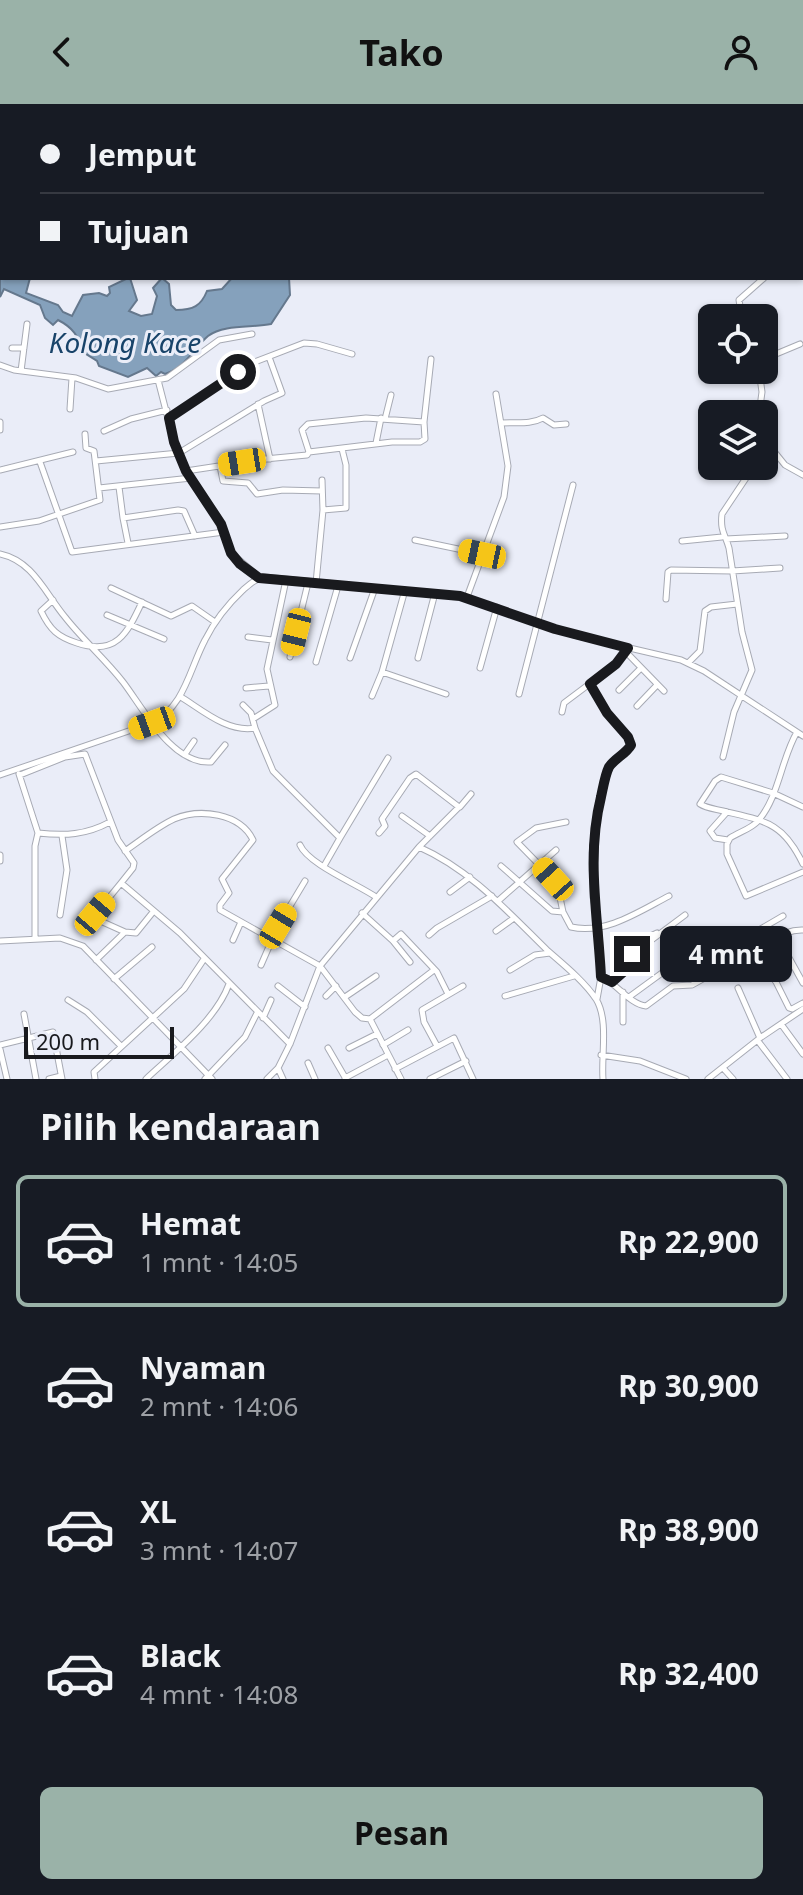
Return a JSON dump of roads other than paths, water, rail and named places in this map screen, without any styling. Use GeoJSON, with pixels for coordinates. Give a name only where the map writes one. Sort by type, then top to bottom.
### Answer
{"type":"FeatureCollection","features":[{"type":"Feature","properties":{"kind":"street"},"geometry":{"type":"LineString","coordinates":[[740,304],[739,300],[762,280]]}},
{"type":"Feature","properties":{"kind":"street"},"geometry":{"type":"LineString","coordinates":[[21,371],[27,324]]}},
{"type":"Feature","properties":{"kind":"street"},"geometry":{"type":"LineString","coordinates":[[0,365],[72,378],[108,389],[171,376],[219,340],[252,334]]}},
{"type":"Feature","properties":{"kind":"street"},"geometry":{"type":"LineString","coordinates":[[169,418],[252,363],[311,342],[352,354]]}},
{"type":"Feature","properties":{"kind":"street"},"geometry":{"type":"LineString","coordinates":[[778,353],[800,344]]}},
{"type":"Feature","properties":{"kind":"street"},"geometry":{"type":"LineString","coordinates":[[12,348],[24,348]]}},
{"type":"Feature","properties":{"kind":"street"},"geometry":{"type":"LineString","coordinates":[[96,461],[179,453],[258,404],[282,393],[269,357]]}},
{"type":"Feature","properties":{"kind":"street"},"geometry":{"type":"LineString","coordinates":[[186,471],[305,456],[309,452],[423,441],[431,359]]}},
{"type":"Feature","properties":{"kind":"street"},"geometry":{"type":"LineString","coordinates":[[70,409],[72,378]]}},
{"type":"Feature","properties":{"kind":"street"},"geometry":{"type":"LineString","coordinates":[[158,380],[186,471],[224,532],[231,553],[259,578],[467,597],[537,623],[627,650],[688,663],[800,734],[760,819],[728,840],[715,838],[710,831],[727,812]]}},
{"type":"Feature","properties":{"kind":"street"},"geometry":{"type":"LineString","coordinates":[[467,597],[504,497],[508,466],[496,394]]}},
{"type":"Feature","properties":{"kind":"street"},"geometry":{"type":"LineString","coordinates":[[376,444],[391,395]]}},
{"type":"Feature","properties":{"kind":"street"},"geometry":{"type":"LineString","coordinates":[[258,404],[270,459]]}},
{"type":"Feature","properties":{"kind":"street"},"geometry":{"type":"LineString","coordinates":[[104,431],[131,419],[167,410]]}},
{"type":"Feature","properties":{"kind":"street"},"geometry":{"type":"LineString","coordinates":[[309,452],[303,434],[305,425],[383,418],[424,422]]}},
{"type":"Feature","properties":{"kind":"street"},"geometry":{"type":"LineString","coordinates":[[502,423],[522,421],[532,424],[543,418],[554,425],[566,424]]}},
{"type":"Feature","properties":{"kind":"street"},"geometry":{"type":"LineString","coordinates":[[0,422],[0,430]]}},
{"type":"Feature","properties":{"kind":"street"},"geometry":{"type":"LineString","coordinates":[[0,527],[22,525],[99,502],[94,451],[86,448],[85,434]]}},
{"type":"Feature","properties":{"kind":"street"},"geometry":{"type":"LineString","coordinates":[[323,510],[346,508],[346,465],[342,449]]}},
{"type":"Feature","properties":{"kind":"street"},"geometry":{"type":"LineString","coordinates":[[0,470],[73,452]]}},
{"type":"Feature","properties":{"kind":"street"},"geometry":{"type":"LineString","coordinates":[[778,456],[785,465],[803,475]]}},
{"type":"Feature","properties":{"kind":"street"},"geometry":{"type":"LineString","coordinates":[[40,462],[72,552],[224,532]]}},
{"type":"Feature","properties":{"kind":"street"},"geometry":{"type":"LineString","coordinates":[[220,466],[223,481],[248,483],[255,494],[283,490],[322,491]]}},
{"type":"Feature","properties":{"kind":"street"},"geometry":{"type":"LineString","coordinates":[[99,488],[191,478]]}},
{"type":"Feature","properties":{"kind":"street"},"geometry":{"type":"LineString","coordinates":[[316,583],[323,510],[322,480]]}},
{"type":"Feature","properties":{"kind":"street"},"geometry":{"type":"LineString","coordinates":[[723,757],[741,695],[752,670],[724,538],[722,514],[745,480]]}},
{"type":"Feature","properties":{"kind":"street"},"geometry":{"type":"LineString","coordinates":[[519,694],[573,485]]}},
{"type":"Feature","properties":{"kind":"street"},"geometry":{"type":"LineString","coordinates":[[119,487],[128,543]]}},
{"type":"Feature","properties":{"kind":"street"},"geometry":{"type":"LineString","coordinates":[[123,518],[181,510],[195,536]]}},
{"type":"Feature","properties":{"kind":"street"},"geometry":{"type":"LineString","coordinates":[[682,541],[785,536]]}},
{"type":"Feature","properties":{"kind":"street"},"geometry":{"type":"LineString","coordinates":[[415,540],[482,554]]}},
{"type":"Feature","properties":{"kind":"street"},"geometry":{"type":"LineString","coordinates":[[0,554],[16,558],[26,565],[76,630],[124,684],[152,723],[185,754],[201,762],[211,762],[225,745]]}},
{"type":"Feature","properties":{"kind":"street"},"geometry":{"type":"LineString","coordinates":[[666,599],[669,571],[780,568]]}},
{"type":"Feature","properties":{"kind":"street"},"geometry":{"type":"LineString","coordinates":[[19,773],[152,723],[167,714],[181,697],[215,622],[229,603],[259,578]]}},
{"type":"Feature","properties":{"kind":"street"},"geometry":{"type":"LineString","coordinates":[[253,719],[275,705],[267,669],[286,580]]}},
{"type":"Feature","properties":{"kind":"street"},"geometry":{"type":"LineString","coordinates":[[290,657],[308,583]]}},
{"type":"Feature","properties":{"kind":"street"},"geometry":{"type":"LineString","coordinates":[[316,662],[338,585]]}},
{"type":"Feature","properties":{"kind":"street"},"geometry":{"type":"LineString","coordinates":[[111,588],[171,616],[192,606],[215,622]]}},
{"type":"Feature","properties":{"kind":"street"},"geometry":{"type":"LineString","coordinates":[[350,658],[375,588]]}},
{"type":"Feature","properties":{"kind":"street"},"geometry":{"type":"LineString","coordinates":[[372,696],[382,672],[405,590]]}},
{"type":"Feature","properties":{"kind":"street"},"geometry":{"type":"LineString","coordinates":[[418,658],[435,593]]}},
{"type":"Feature","properties":{"kind":"street"},"geometry":{"type":"LineString","coordinates":[[53,600],[41,610],[56,635],[91,647],[106,648],[131,625],[142,602]]}},
{"type":"Feature","properties":{"kind":"street"},"geometry":{"type":"LineString","coordinates":[[688,663],[700,651],[705,611],[711,607],[737,604]]}},
{"type":"Feature","properties":{"kind":"street"},"geometry":{"type":"LineString","coordinates":[[480,668],[497,607]]}},
{"type":"Feature","properties":{"kind":"street"},"geometry":{"type":"LineString","coordinates":[[107,615],[164,639]]}},
{"type":"Feature","properties":{"kind":"street"},"geometry":{"type":"LineString","coordinates":[[66,640],[76,630]]}},
{"type":"Feature","properties":{"kind":"street"},"geometry":{"type":"LineString","coordinates":[[248,637],[272,640]]}},
{"type":"Feature","properties":{"kind":"street"},"geometry":{"type":"LineString","coordinates":[[627,650],[664,691]]}},
{"type":"Feature","properties":{"kind":"street"},"geometry":{"type":"LineString","coordinates":[[562,712],[564,703],[616,664],[627,650]]}},
{"type":"Feature","properties":{"kind":"street"},"geometry":{"type":"LineString","coordinates":[[619,690],[641,668]]}},
{"type":"Feature","properties":{"kind":"street"},"geometry":{"type":"LineString","coordinates":[[382,672],[446,694]]}},
{"type":"Feature","properties":{"kind":"street"},"geometry":{"type":"LineString","coordinates":[[590,684],[631,745],[609,768],[598,808],[592,853],[593,897],[599,927],[601,977],[596,1000],[602,1031],[603,1079]]}},
{"type":"Feature","properties":{"kind":"street"},"geometry":{"type":"LineString","coordinates":[[637,706],[657,685]]}},
{"type":"Feature","properties":{"kind":"street"},"geometry":{"type":"LineString","coordinates":[[246,688],[269,686]]}},
{"type":"Feature","properties":{"kind":"street"},"geometry":{"type":"LineString","coordinates":[[181,697],[228,725],[245,730],[255,728]]}},
{"type":"Feature","properties":{"kind":"street"},"geometry":{"type":"LineString","coordinates":[[243,705],[253,719],[273,771],[340,838]]}},
{"type":"Feature","properties":{"kind":"street"},"geometry":{"type":"LineString","coordinates":[[185,754],[194,741]]}},
{"type":"Feature","properties":{"kind":"street"},"geometry":{"type":"LineString","coordinates":[[0,775],[19,773],[65,757],[85,754],[110,822],[134,865],[94,916],[125,932],[136,933],[153,912]]}},
{"type":"Feature","properties":{"kind":"street"},"geometry":{"type":"LineString","coordinates":[[324,866],[388,758]]}},
{"type":"Feature","properties":{"kind":"street"},"geometry":{"type":"LineString","coordinates":[[19,773],[38,833],[35,846],[35,938]]}},
{"type":"Feature","properties":{"kind":"street"},"geometry":{"type":"LineString","coordinates":[[379,833],[385,826],[382,819],[413,775],[420,776],[460,807]]}},
{"type":"Feature","properties":{"kind":"street"},"geometry":{"type":"LineString","coordinates":[[803,807],[773,793],[718,778],[700,804],[760,819],[786,835],[803,864]]}},
{"type":"Feature","properties":{"kind":"street"},"geometry":{"type":"LineString","coordinates":[[267,1079],[278,1068],[290,1044],[320,966],[419,847],[471,794]]}},
{"type":"Feature","properties":{"kind":"street"},"geometry":{"type":"LineString","coordinates":[[125,851],[180,817],[216,814],[237,823],[253,840],[222,879],[229,893],[219,907],[221,911],[320,966],[360,1016],[370,1019],[400,1079]]}},
{"type":"Feature","properties":{"kind":"street"},"geometry":{"type":"LineString","coordinates":[[402,816],[430,836]]}},
{"type":"Feature","properties":{"kind":"street"},"geometry":{"type":"LineString","coordinates":[[38,833],[62,836],[95,830],[110,822]]}},
{"type":"Feature","properties":{"kind":"street"},"geometry":{"type":"LineString","coordinates":[[566,822],[536,828],[518,844],[557,883],[563,912],[571,927],[599,927],[621,921],[669,896]]}},
{"type":"Feature","properties":{"kind":"street"},"geometry":{"type":"LineString","coordinates":[[60,915],[67,870],[62,836]]}},
{"type":"Feature","properties":{"kind":"street"},"geometry":{"type":"LineString","coordinates":[[728,840],[730,862],[746,896],[803,872]]}},
{"type":"Feature","properties":{"kind":"street"},"geometry":{"type":"LineString","coordinates":[[300,845],[304,854],[376,897]]}},
{"type":"Feature","properties":{"kind":"street"},"geometry":{"type":"LineString","coordinates":[[419,847],[449,861],[470,877],[596,1000]]}},
{"type":"Feature","properties":{"kind":"street"},"geometry":{"type":"LineString","coordinates":[[429,935],[521,882],[556,850]]}},
{"type":"Feature","properties":{"kind":"street"},"geometry":{"type":"LineString","coordinates":[[501,866],[552,911],[563,912]]}},
{"type":"Feature","properties":{"kind":"street"},"geometry":{"type":"LineString","coordinates":[[450,892],[470,877]]}},
{"type":"Feature","properties":{"kind":"street"},"geometry":{"type":"LineString","coordinates":[[261,965],[305,881]]}},
{"type":"Feature","properties":{"kind":"street"},"geometry":{"type":"LineString","coordinates":[[121,883],[180,933],[290,1044]]}},
{"type":"Feature","properties":{"kind":"street"},"geometry":{"type":"LineString","coordinates":[[362,913],[393,941],[410,962]]}},
{"type":"Feature","properties":{"kind":"street"},"geometry":{"type":"LineString","coordinates":[[612,982],[628,969],[622,953],[625,948],[661,931],[685,915]]}},
{"type":"Feature","properties":{"kind":"street"},"geometry":{"type":"LineString","coordinates":[[601,977],[612,982],[642,1007],[650,1005],[673,986],[692,985],[719,970],[752,934],[783,916]]}},
{"type":"Feature","properties":{"kind":"street"},"geometry":{"type":"LineString","coordinates":[[496,931],[514,918]]}},
{"type":"Feature","properties":{"kind":"street"},"geometry":{"type":"LineString","coordinates":[[233,940],[241,922]]}},
{"type":"Feature","properties":{"kind":"street"},"geometry":{"type":"LineString","coordinates":[[737,951],[753,950],[788,929],[803,930]]}},
{"type":"Feature","properties":{"kind":"street"},"geometry":{"type":"LineString","coordinates":[[96,960],[125,932]]}},
{"type":"Feature","properties":{"kind":"street"},"geometry":{"type":"LineString","coordinates":[[393,941],[401,934],[434,970],[448,994]]}},
{"type":"Feature","properties":{"kind":"street"},"geometry":{"type":"LineString","coordinates":[[777,936],[803,983]]}},
{"type":"Feature","properties":{"kind":"street"},"geometry":{"type":"LineString","coordinates":[[0,941],[69,939],[83,946],[209,1078],[245,1037],[271,1000]]}},
{"type":"Feature","properties":{"kind":"street"},"geometry":{"type":"LineString","coordinates":[[114,979],[152,947]]}},
{"type":"Feature","properties":{"kind":"street"},"geometry":{"type":"LineString","coordinates":[[753,950],[776,982],[789,1008],[803,1003]]}},
{"type":"Feature","properties":{"kind":"street"},"geometry":{"type":"LineString","coordinates":[[510,970],[535,955],[551,953]]}},
{"type":"Feature","properties":{"kind":"street"},"geometry":{"type":"LineString","coordinates":[[95,1079],[94,1072],[184,989],[205,959]]}},
{"type":"Feature","properties":{"kind":"street"},"geometry":{"type":"LineString","coordinates":[[370,1019],[434,970]]}},
{"type":"Feature","properties":{"kind":"street"},"geometry":{"type":"LineString","coordinates":[[629,997],[666,970]]}},
{"type":"Feature","properties":{"kind":"street"},"geometry":{"type":"LineString","coordinates":[[345,997],[376,976]]}},
{"type":"Feature","properties":{"kind":"street"},"geometry":{"type":"LineString","coordinates":[[505,996],[574,976]]}},
{"type":"Feature","properties":{"kind":"street"},"geometry":{"type":"LineString","coordinates":[[146,1079],[220,1004],[229,984]]}},
{"type":"Feature","properties":{"kind":"street"},"geometry":{"type":"LineString","coordinates":[[278,986],[305,1007]]}},
{"type":"Feature","properties":{"kind":"street"},"geometry":{"type":"LineString","coordinates":[[326,996],[336,986]]}},
{"type":"Feature","properties":{"kind":"street"},"geometry":{"type":"LineString","coordinates":[[437,1046],[421,1013],[463,986]]}},
{"type":"Feature","properties":{"kind":"street"},"geometry":{"type":"LineString","coordinates":[[738,988],[759,1040],[787,1079]]}},
{"type":"Feature","properties":{"kind":"street"},"geometry":{"type":"LineString","coordinates":[[623,991],[623,1022]]}},
{"type":"Feature","properties":{"kind":"street"},"geometry":{"type":"LineString","coordinates":[[68,1000],[87,1012],[121,1046]]}},
{"type":"Feature","properties":{"kind":"street"},"geometry":{"type":"LineString","coordinates":[[708,1079],[803,1009]]}},
{"type":"Feature","properties":{"kind":"street"},"geometry":{"type":"LineString","coordinates":[[24,1014],[36,1079]]}},
{"type":"Feature","properties":{"kind":"street"},"geometry":{"type":"LineString","coordinates":[[781,1024],[803,1054]]}},
{"type":"Feature","properties":{"kind":"street"},"geometry":{"type":"LineString","coordinates":[[383,1045],[408,1030]]}},
{"type":"Feature","properties":{"kind":"street"},"geometry":{"type":"LineString","coordinates":[[7,1079],[0,1047],[53,1032],[62,1077],[49,1079]]}},
{"type":"Feature","properties":{"kind":"street"},"geometry":{"type":"LineString","coordinates":[[349,1048],[377,1034]]}},
{"type":"Feature","properties":{"kind":"street"},"geometry":{"type":"LineString","coordinates":[[395,1069],[456,1038],[473,1079]]}},
{"type":"Feature","properties":{"kind":"street"},"geometry":{"type":"LineString","coordinates":[[328,1048],[346,1078],[388,1055]]}},
{"type":"Feature","properties":{"kind":"street"},"geometry":{"type":"LineString","coordinates":[[601,1055],[640,1061],[686,1079]]}},
{"type":"Feature","properties":{"kind":"street"},"geometry":{"type":"LineString","coordinates":[[430,1079],[466,1061]]}},
{"type":"Feature","properties":{"kind":"street"},"geometry":{"type":"LineString","coordinates":[[308,1063],[315,1079]]}},
{"type":"Feature","properties":{"kind":"street"},"geometry":{"type":"LineString","coordinates":[[278,1068],[283,1079]]}},
{"type":"Feature","properties":{"kind":"street"},"geometry":{"type":"LineString","coordinates":[[723,1068],[733,1079]]}},
{"type":"Feature","properties":{"kind":"water","name":"Kolong Kace"},"geometry":{"type":"Polygon","coordinates":[[[0,280],[29,280],[26,293],[58,305],[63,312],[72,316],[83,295],[99,293],[107,296],[109,287],[131,280],[137,300],[129,311],[141,316],[152,314],[157,296],[153,288],[160,280],[169,284],[171,305],[176,310],[196,306],[207,291],[222,289],[230,280],[289,280],[290,295],[271,324],[215,332],[172,371],[156,376],[147,368],[128,377],[99,366],[97,361],[83,352],[71,329],[58,320],[53,325],[45,318],[40,305],[4,289],[0,297],[0,280]]]}}]}
